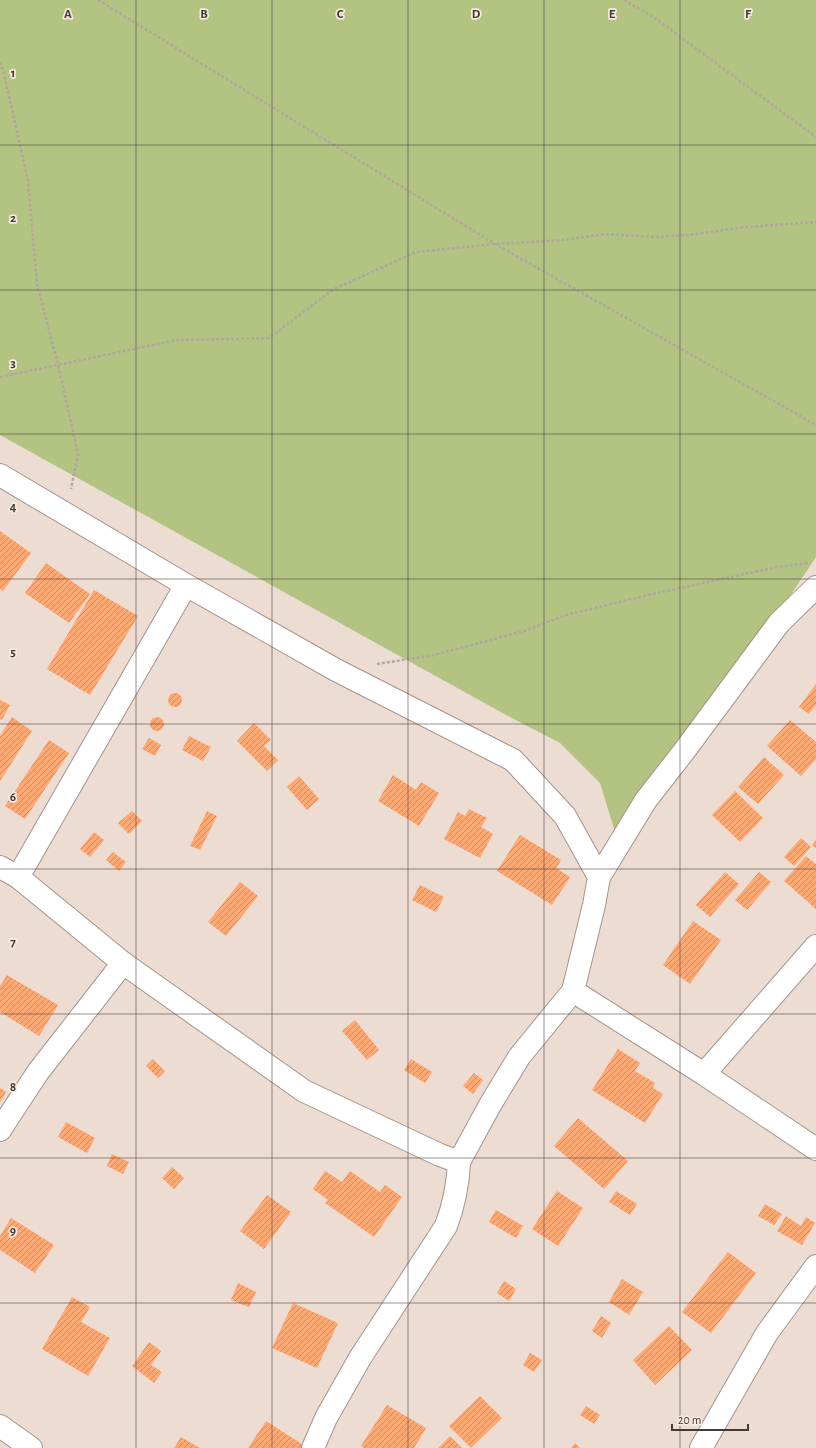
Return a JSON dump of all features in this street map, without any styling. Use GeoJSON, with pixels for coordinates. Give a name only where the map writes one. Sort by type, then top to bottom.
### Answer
{"type":"FeatureCollection","features":[{"type":"Feature","properties":{"kind":"street"},"geometry":{"type":"LineString","coordinates":[[0,474],[186,585],[336,670],[513,760],[565,816],[599,877]]}},
{"type":"Feature","properties":{"kind":"street"},"geometry":{"type":"LineString","coordinates":[[186,585],[9,872],[123,963],[304,1091],[458,1162]]}},
{"type":"Feature","properties":{"kind":"street"},"geometry":{"type":"LineString","coordinates":[[313,1448],[326,1418],[360,1358],[446,1226],[454,1206],[458,1181],[458,1162],[490,1104],[519,1057],[573,991],[594,905],[599,877],[646,800],[779,623],[816,587]]}},
{"type":"Feature","properties":{"kind":"street"},"geometry":{"type":"LineString","coordinates":[[704,1074],[816,946]]}},
{"type":"Feature","properties":{"kind":"street"},"geometry":{"type":"LineString","coordinates":[[0,1130],[38,1072],[123,963]]}},
{"type":"Feature","properties":{"kind":"street"},"geometry":{"type":"LineString","coordinates":[[573,991],[704,1074],[816,1149]]}},
{"type":"Feature","properties":{"kind":"street"},"geometry":{"type":"LineString","coordinates":[[701,1448],[767,1333],[816,1266]]}},
{"type":"Feature","properties":{"kind":"street"},"geometry":{"type":"LineString","coordinates":[[0,1426],[31,1448]]}},
{"type":"Feature","properties":{"kind":"path"},"geometry":{"type":"LineString","coordinates":[[98,0],[495,244],[816,425]]}},
{"type":"Feature","properties":{"kind":"path"},"geometry":{"type":"LineString","coordinates":[[624,0],[656,19],[816,137]]}},
{"type":"Feature","properties":{"kind":"path"},"geometry":{"type":"LineString","coordinates":[[0,62],[28,181],[37,284],[58,365],[78,454],[66,513]]}},
{"type":"Feature","properties":{"kind":"path"},"geometry":{"type":"LineString","coordinates":[[0,377],[178,340],[269,338],[334,289],[416,252],[495,244],[563,240],[605,234],[655,237],[816,222]]}},
{"type":"Feature","properties":{"kind":"path"},"geometry":{"type":"LineString","coordinates":[[373,664],[434,655],[524,631],[566,615],[648,595],[808,563]]}},
{"type":"Feature","properties":{"kind":"green space"},"geometry":{"type":"Polygon","coordinates":[[[0,0],[816,0],[816,557],[792,593],[616,835],[600,783],[560,743],[508,716],[0,435],[0,0]]]}},
{"type":"Feature","properties":{"kind":"building"},"geometry":{"type":"Polygon","coordinates":[[[0,531],[31,553],[3,591],[0,589],[0,531]]]}},
{"type":"Feature","properties":{"kind":"building"},"geometry":{"type":"Polygon","coordinates":[[[46,563],[90,594],[69,623],[25,593],[46,563]]]}},
{"type":"Feature","properties":{"kind":"building"},"geometry":{"type":"Polygon","coordinates":[[[94,590],[138,616],[90,695],[47,669],[94,590]]]}},
{"type":"Feature","properties":{"kind":"building"},"geometry":{"type":"Polygon","coordinates":[[[816,684],[816,705],[809,714],[799,707],[816,684]]]}},
{"type":"Feature","properties":{"kind":"building"},"geometry":{"type":"Polygon","coordinates":[[[175,693],[180,695],[182,700],[180,705],[175,707],[170,705],[168,700],[170,695],[175,693]]]}},
{"type":"Feature","properties":{"kind":"building"},"geometry":{"type":"Polygon","coordinates":[[[0,700],[10,705],[2,720],[0,719],[0,700]]]}},
{"type":"Feature","properties":{"kind":"building"},"geometry":{"type":"Polygon","coordinates":[[[12,717],[32,731],[0,781],[0,736],[12,717]]]}},
{"type":"Feature","properties":{"kind":"building"},"geometry":{"type":"Polygon","coordinates":[[[157,717],[162,719],[164,724],[162,729],[157,731],[152,729],[150,724],[152,719],[157,717]]]}},
{"type":"Feature","properties":{"kind":"building"},"geometry":{"type":"Polygon","coordinates":[[[790,720],[816,742],[816,759],[801,776],[767,746],[790,720]]]}},
{"type":"Feature","properties":{"kind":"building"},"geometry":{"type":"Polygon","coordinates":[[[254,723],[271,740],[264,746],[278,760],[267,771],[237,741],[254,723]]]}},
{"type":"Feature","properties":{"kind":"building"},"geometry":{"type":"Polygon","coordinates":[[[189,736],[211,747],[203,761],[182,750],[189,736]]]}},
{"type":"Feature","properties":{"kind":"building"},"geometry":{"type":"Polygon","coordinates":[[[149,738],[161,745],[155,756],[142,749],[149,738]]]}},
{"type":"Feature","properties":{"kind":"building"},"geometry":{"type":"Polygon","coordinates":[[[49,740],[69,753],[25,819],[5,806],[49,740]]]}},
{"type":"Feature","properties":{"kind":"building"},"geometry":{"type":"Polygon","coordinates":[[[764,757],[784,775],[758,804],[738,787],[764,757]]]}},
{"type":"Feature","properties":{"kind":"building"},"geometry":{"type":"Polygon","coordinates":[[[393,775],[416,790],[421,782],[439,793],[419,826],[378,801],[393,775]]]}},
{"type":"Feature","properties":{"kind":"building"},"geometry":{"type":"Polygon","coordinates":[[[299,776],[319,799],[307,810],[287,787],[299,776]]]}},
{"type":"Feature","properties":{"kind":"building"},"geometry":{"type":"Polygon","coordinates":[[[735,791],[763,818],[740,842],[712,815],[735,791]]]}},
{"type":"Feature","properties":{"kind":"building"},"geometry":{"type":"Polygon","coordinates":[[[469,809],[487,818],[481,827],[493,834],[480,858],[444,839],[458,812],[465,816],[469,809]]]}},
{"type":"Feature","properties":{"kind":"building"},"geometry":{"type":"Polygon","coordinates":[[[132,811],[142,821],[129,834],[118,823],[132,811]]]}},
{"type":"Feature","properties":{"kind":"building"},"geometry":{"type":"Polygon","coordinates":[[[207,811],[217,816],[200,850],[190,846],[207,811]]]}},
{"type":"Feature","properties":{"kind":"building"},"geometry":{"type":"Polygon","coordinates":[[[94,832],[104,840],[90,857],[80,849],[94,832]]]}},
{"type":"Feature","properties":{"kind":"building"},"geometry":{"type":"Polygon","coordinates":[[[520,835],[561,860],[556,868],[570,877],[552,905],[497,871],[520,835]]]}},
{"type":"Feature","properties":{"kind":"building"},"geometry":{"type":"Polygon","coordinates":[[[801,838],[811,847],[794,866],[784,857],[801,838]]]}},
{"type":"Feature","properties":{"kind":"building"},"geometry":{"type":"Polygon","coordinates":[[[816,840],[816,848],[812,845],[816,840]]]}},
{"type":"Feature","properties":{"kind":"building"},"geometry":{"type":"Polygon","coordinates":[[[113,852],[126,862],[119,871],[106,860],[113,852]]]}},
{"type":"Feature","properties":{"kind":"building"},"geometry":{"type":"Polygon","coordinates":[[[806,856],[816,864],[816,909],[784,881],[806,856]]]}},
{"type":"Feature","properties":{"kind":"building"},"geometry":{"type":"Polygon","coordinates":[[[725,872],[739,884],[710,917],[696,905],[725,872]]]}},
{"type":"Feature","properties":{"kind":"building"},"geometry":{"type":"Polygon","coordinates":[[[759,872],[771,882],[747,910],[735,900],[759,872]]]}},
{"type":"Feature","properties":{"kind":"building"},"geometry":{"type":"Polygon","coordinates":[[[240,882],[258,896],[226,936],[208,922],[240,882]]]}},
{"type":"Feature","properties":{"kind":"building"},"geometry":{"type":"Polygon","coordinates":[[[420,885],[444,897],[436,912],[412,900],[420,885]]]}},
{"type":"Feature","properties":{"kind":"building"},"geometry":{"type":"Polygon","coordinates":[[[693,921],[721,940],[690,984],[663,965],[693,921]]]}},
{"type":"Feature","properties":{"kind":"building"},"geometry":{"type":"Polygon","coordinates":[[[7,975],[58,1005],[39,1036],[0,1012],[0,986],[7,975]]]}},
{"type":"Feature","properties":{"kind":"building"},"geometry":{"type":"Polygon","coordinates":[[[355,1020],[379,1050],[367,1060],[342,1031],[355,1020]]]}},
{"type":"Feature","properties":{"kind":"building"},"geometry":{"type":"Polygon","coordinates":[[[618,1049],[640,1063],[635,1071],[655,1083],[653,1088],[663,1094],[645,1123],[592,1090],[618,1049]]]}},
{"type":"Feature","properties":{"kind":"building"},"geometry":{"type":"Polygon","coordinates":[[[153,1059],[165,1071],[158,1078],[146,1066],[153,1059]]]}},
{"type":"Feature","properties":{"kind":"building"},"geometry":{"type":"Polygon","coordinates":[[[411,1059],[432,1072],[425,1083],[404,1070],[411,1059]]]}},
{"type":"Feature","properties":{"kind":"building"},"geometry":{"type":"Polygon","coordinates":[[[474,1073],[483,1080],[473,1094],[463,1086],[474,1073]]]}},
{"type":"Feature","properties":{"kind":"building"},"geometry":{"type":"Polygon","coordinates":[[[0,1088],[6,1092],[0,1102],[0,1088]]]}},
{"type":"Feature","properties":{"kind":"building"},"geometry":{"type":"Polygon","coordinates":[[[578,1118],[628,1161],[604,1189],[554,1146],[578,1118]]]}},
{"type":"Feature","properties":{"kind":"building"},"geometry":{"type":"Polygon","coordinates":[[[66,1122],[95,1138],[87,1153],[58,1137],[66,1122]]]}},
{"type":"Feature","properties":{"kind":"building"},"geometry":{"type":"Polygon","coordinates":[[[112,1154],[129,1162],[123,1174],[107,1166],[112,1154]]]}},
{"type":"Feature","properties":{"kind":"building"},"geometry":{"type":"Polygon","coordinates":[[[172,1167],[184,1178],[174,1189],[162,1178],[172,1167]]]}},
{"type":"Feature","properties":{"kind":"building"},"geometry":{"type":"Polygon","coordinates":[[[325,1171],[342,1182],[350,1171],[380,1192],[385,1185],[402,1197],[374,1237],[325,1203],[328,1200],[313,1189],[325,1171]]]}},
{"type":"Feature","properties":{"kind":"building"},"geometry":{"type":"Polygon","coordinates":[[[557,1191],[583,1208],[558,1246],[532,1229],[557,1191]]]}},
{"type":"Feature","properties":{"kind":"building"},"geometry":{"type":"Polygon","coordinates":[[[616,1191],[637,1204],[630,1215],[609,1202],[616,1191]]]}},
{"type":"Feature","properties":{"kind":"building"},"geometry":{"type":"Polygon","coordinates":[[[267,1195],[291,1212],[264,1249],[240,1231],[267,1195]]]}},
{"type":"Feature","properties":{"kind":"building"},"geometry":{"type":"Polygon","coordinates":[[[765,1204],[782,1214],[774,1225],[758,1216],[765,1204]]]}},
{"type":"Feature","properties":{"kind":"building"},"geometry":{"type":"Polygon","coordinates":[[[496,1210],[523,1226],[516,1238],[489,1222],[496,1210]]]}},
{"type":"Feature","properties":{"kind":"building"},"geometry":{"type":"Polygon","coordinates":[[[786,1216],[801,1226],[806,1217],[815,1223],[802,1245],[777,1231],[786,1216]]]}},
{"type":"Feature","properties":{"kind":"building"},"geometry":{"type":"Polygon","coordinates":[[[11,1218],[54,1245],[35,1273],[0,1250],[0,1236],[11,1218]]]}},
{"type":"Feature","properties":{"kind":"building"},"geometry":{"type":"Polygon","coordinates":[[[728,1252],[756,1273],[711,1333],[682,1312],[728,1252]]]}},
{"type":"Feature","properties":{"kind":"building"},"geometry":{"type":"Polygon","coordinates":[[[622,1279],[643,1292],[629,1315],[609,1302],[622,1279]]]}},
{"type":"Feature","properties":{"kind":"building"},"geometry":{"type":"Polygon","coordinates":[[[504,1281],[516,1289],[509,1301],[497,1293],[504,1281]]]}},
{"type":"Feature","properties":{"kind":"building"},"geometry":{"type":"Polygon","coordinates":[[[238,1283],[256,1292],[249,1307],[231,1300],[238,1283]]]}},
{"type":"Feature","properties":{"kind":"building"},"geometry":{"type":"Polygon","coordinates":[[[72,1297],[90,1307],[81,1322],[110,1338],[88,1376],[42,1349],[72,1297]]]}},
{"type":"Feature","properties":{"kind":"building"},"geometry":{"type":"Polygon","coordinates":[[[293,1303],[338,1323],[317,1368],[272,1348],[293,1303]]]}},
{"type":"Feature","properties":{"kind":"building"},"geometry":{"type":"Polygon","coordinates":[[[601,1316],[611,1323],[602,1338],[592,1331],[601,1316]]]}},
{"type":"Feature","properties":{"kind":"building"},"geometry":{"type":"Polygon","coordinates":[[[669,1326],[692,1350],[655,1385],[633,1360],[669,1326]]]}},
{"type":"Feature","properties":{"kind":"building"},"geometry":{"type":"Polygon","coordinates":[[[149,1342],[161,1351],[151,1365],[162,1372],[154,1383],[132,1366],[149,1342]]]}},
{"type":"Feature","properties":{"kind":"building"},"geometry":{"type":"Polygon","coordinates":[[[530,1353],[542,1360],[534,1372],[523,1365],[530,1353]]]}},
{"type":"Feature","properties":{"kind":"building"},"geometry":{"type":"Polygon","coordinates":[[[480,1396],[502,1418],[471,1448],[449,1426],[480,1396]]]}},
{"type":"Feature","properties":{"kind":"building"},"geometry":{"type":"Polygon","coordinates":[[[387,1405],[426,1428],[414,1448],[364,1448],[361,1446],[387,1405]]]}},
{"type":"Feature","properties":{"kind":"building"},"geometry":{"type":"Polygon","coordinates":[[[586,1406],[600,1415],[594,1424],[580,1415],[586,1406]]]}},
{"type":"Feature","properties":{"kind":"building"},"geometry":{"type":"Polygon","coordinates":[[[266,1421],[308,1448],[248,1448],[266,1421]]]}},
{"type":"Feature","properties":{"kind":"building"},"geometry":{"type":"Polygon","coordinates":[[[450,1436],[462,1448],[438,1448],[450,1436]]]}},
{"type":"Feature","properties":{"kind":"building"},"geometry":{"type":"Polygon","coordinates":[[[181,1437],[200,1448],[174,1448],[181,1437]]]}},
{"type":"Feature","properties":{"kind":"building"},"geometry":{"type":"Polygon","coordinates":[[[575,1443],[580,1448],[571,1448],[575,1443]]]}}]}
